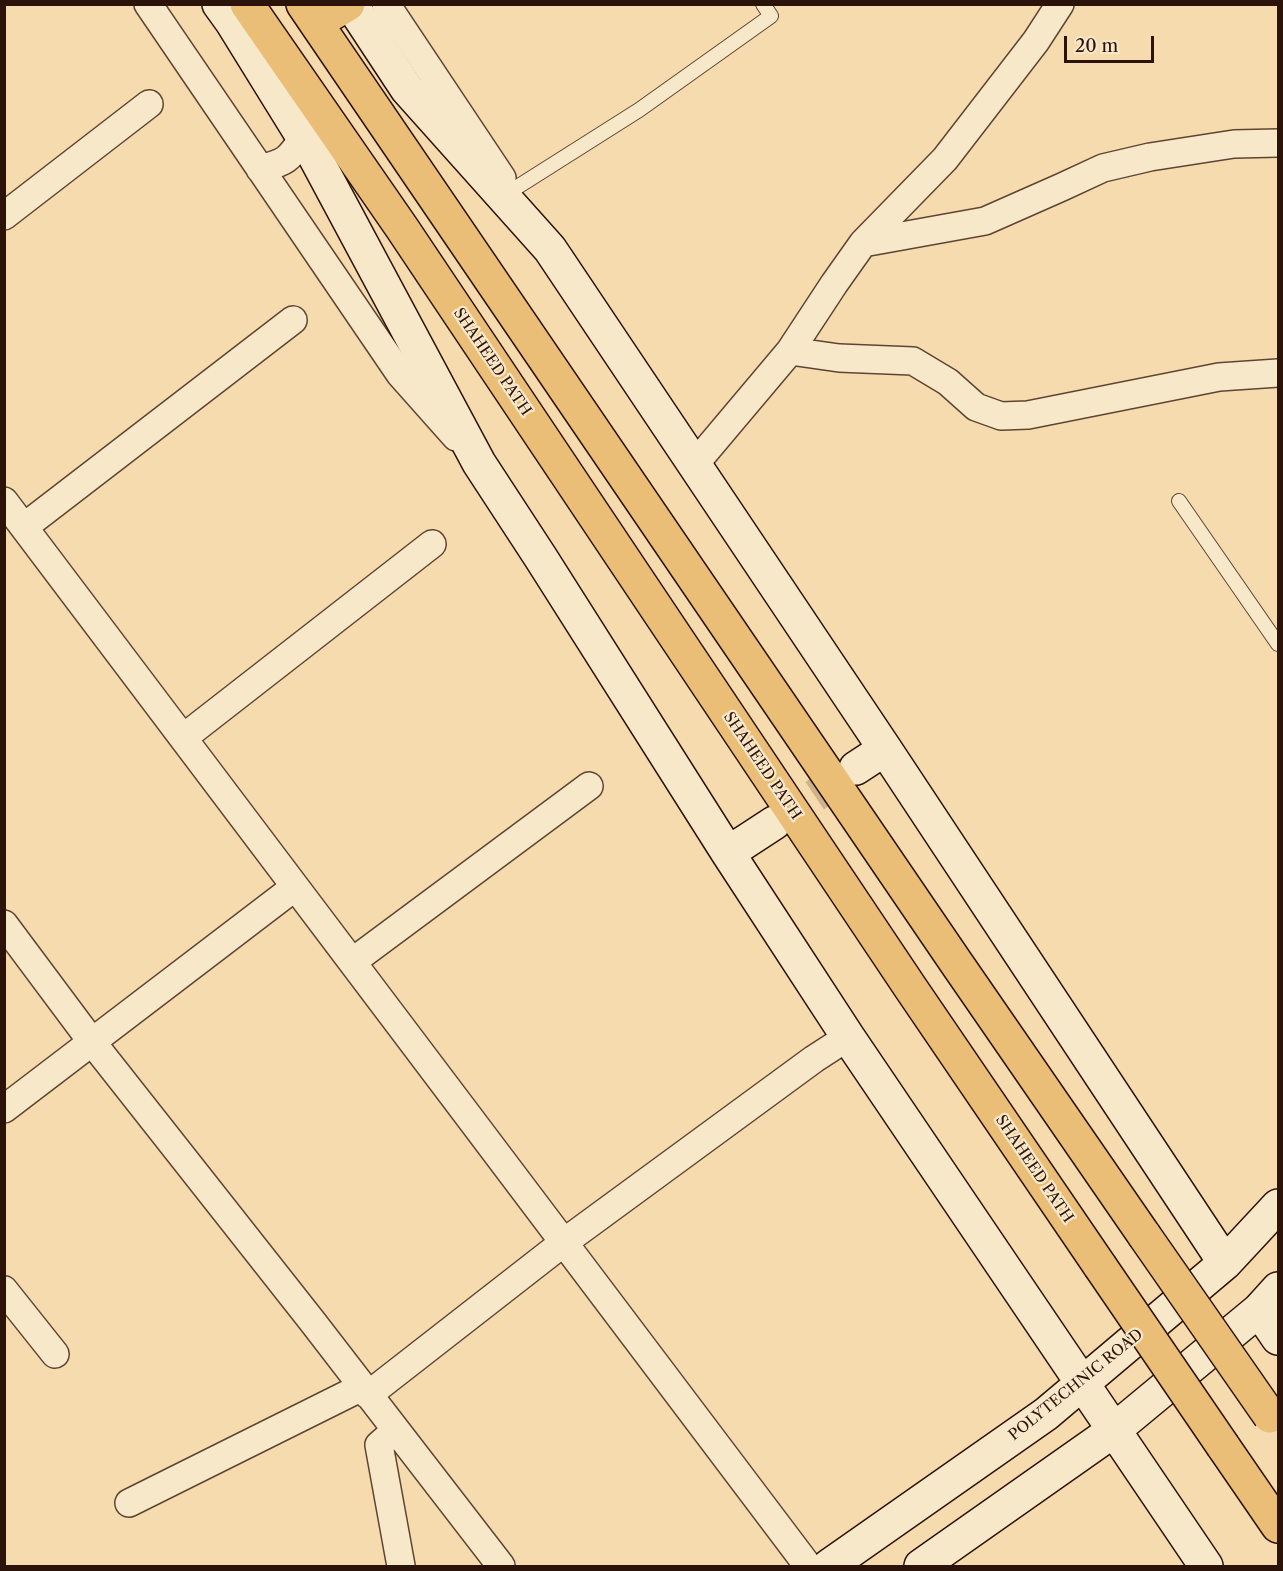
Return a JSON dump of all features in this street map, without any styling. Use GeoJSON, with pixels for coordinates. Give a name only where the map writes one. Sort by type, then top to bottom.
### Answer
{"type":"FeatureCollection","features":[{"type":"Feature","properties":{"kind":"highway","name":"SHAHEED PATH"},"geometry":{"type":"LineString","coordinates":[[247,4],[402,228],[916,997],[1278,1526]]}},
{"type":"Feature","properties":{"kind":"highway"},"geometry":{"type":"LineString","coordinates":[[350,4],[309,14],[921,911],[1274,1423]]}},
{"type":"Feature","properties":{"kind":"street"},"geometry":{"type":"LineString","coordinates":[[148,4],[400,374],[479,463]]}},
{"type":"Feature","properties":{"kind":"street"},"geometry":{"type":"LineString","coordinates":[[219,4],[304,137],[479,463],[848,1037],[1206,1566]]}},
{"type":"Feature","properties":{"kind":"street"},"geometry":{"type":"LineString","coordinates":[[350,4],[406,89],[550,249]]}},
{"type":"Feature","properties":{"kind":"street"},"geometry":{"type":"LineString","coordinates":[[386,4],[885,749],[1225,1263]]}},
{"type":"Feature","properties":{"kind":"street"},"geometry":{"type":"LineString","coordinates":[[694,465],[790,351],[863,243],[945,159],[1036,41],[1060,4]]}},
{"type":"Feature","properties":{"kind":"street"},"geometry":{"type":"LineString","coordinates":[[4,216],[149,104]]}},
{"type":"Feature","properties":{"kind":"street"},"geometry":{"type":"LineString","coordinates":[[260,169],[289,158],[304,137]]}},
{"type":"Feature","properties":{"kind":"street"},"geometry":{"type":"LineString","coordinates":[[863,243],[985,221],[1103,168],[1149,157],[1234,144],[1278,143]]}},
{"type":"Feature","properties":{"kind":"street"},"geometry":{"type":"LineString","coordinates":[[24,527],[293,320]]}},
{"type":"Feature","properties":{"kind":"street"},"geometry":{"type":"LineString","coordinates":[[790,351],[839,358],[913,361],[948,382],[976,407],[1001,416],[1028,415],[1219,377],[1278,373]]}},
{"type":"Feature","properties":{"kind":"street"},"geometry":{"type":"LineString","coordinates":[[4,501],[808,1566]]}},
{"type":"Feature","properties":{"kind":"street"},"geometry":{"type":"LineString","coordinates":[[183,738],[432,544]]}},
{"type":"Feature","properties":{"kind":"street"},"geometry":{"type":"LineString","coordinates":[[856,768],[885,749]]}},
{"type":"Feature","properties":{"kind":"street"},"geometry":{"type":"LineString","coordinates":[[352,962],[589,786]]}},
{"type":"Feature","properties":{"kind":"street"},"geometry":{"type":"LineString","coordinates":[[728,853],[774,824]]}},
{"type":"Feature","properties":{"kind":"street"},"geometry":{"type":"LineString","coordinates":[[4,1109],[295,887]]}},
{"type":"Feature","properties":{"kind":"street"},"geometry":{"type":"LineString","coordinates":[[4,924],[92,1042],[501,1566]]}},
{"type":"Feature","properties":{"kind":"street"},"geometry":{"type":"LineString","coordinates":[[129,1503],[365,1391],[814,1059],[848,1037]]}},
{"type":"Feature","properties":{"kind":"street","name":"POLYTECHNIC ROAD"},"geometry":{"type":"LineString","coordinates":[[829,1566],[1046,1414],[1225,1263],[1278,1206]]}},
{"type":"Feature","properties":{"kind":"street"},"geometry":{"type":"LineString","coordinates":[[4,1290],[55,1354]]}},
{"type":"Feature","properties":{"kind":"street"},"geometry":{"type":"LineString","coordinates":[[921,1566],[1113,1431],[1269,1300],[1278,1338]]}},
{"type":"Feature","properties":{"kind":"street"},"geometry":{"type":"LineString","coordinates":[[396,1430],[379,1445],[401,1566]]}},
{"type":"Feature","properties":{"kind":"lane"},"geometry":{"type":"LineString","coordinates":[[511,191],[639,110],[771,16],[764,4]]}},
{"type":"Feature","properties":{"kind":"lane"},"geometry":{"type":"LineString","coordinates":[[1179,501],[1278,644]]}},
{"type":"Feature","properties":{"kind":"tunnel"},"geometry":{"type":"LineString","coordinates":[[774,823],[856,768]]}}]}
